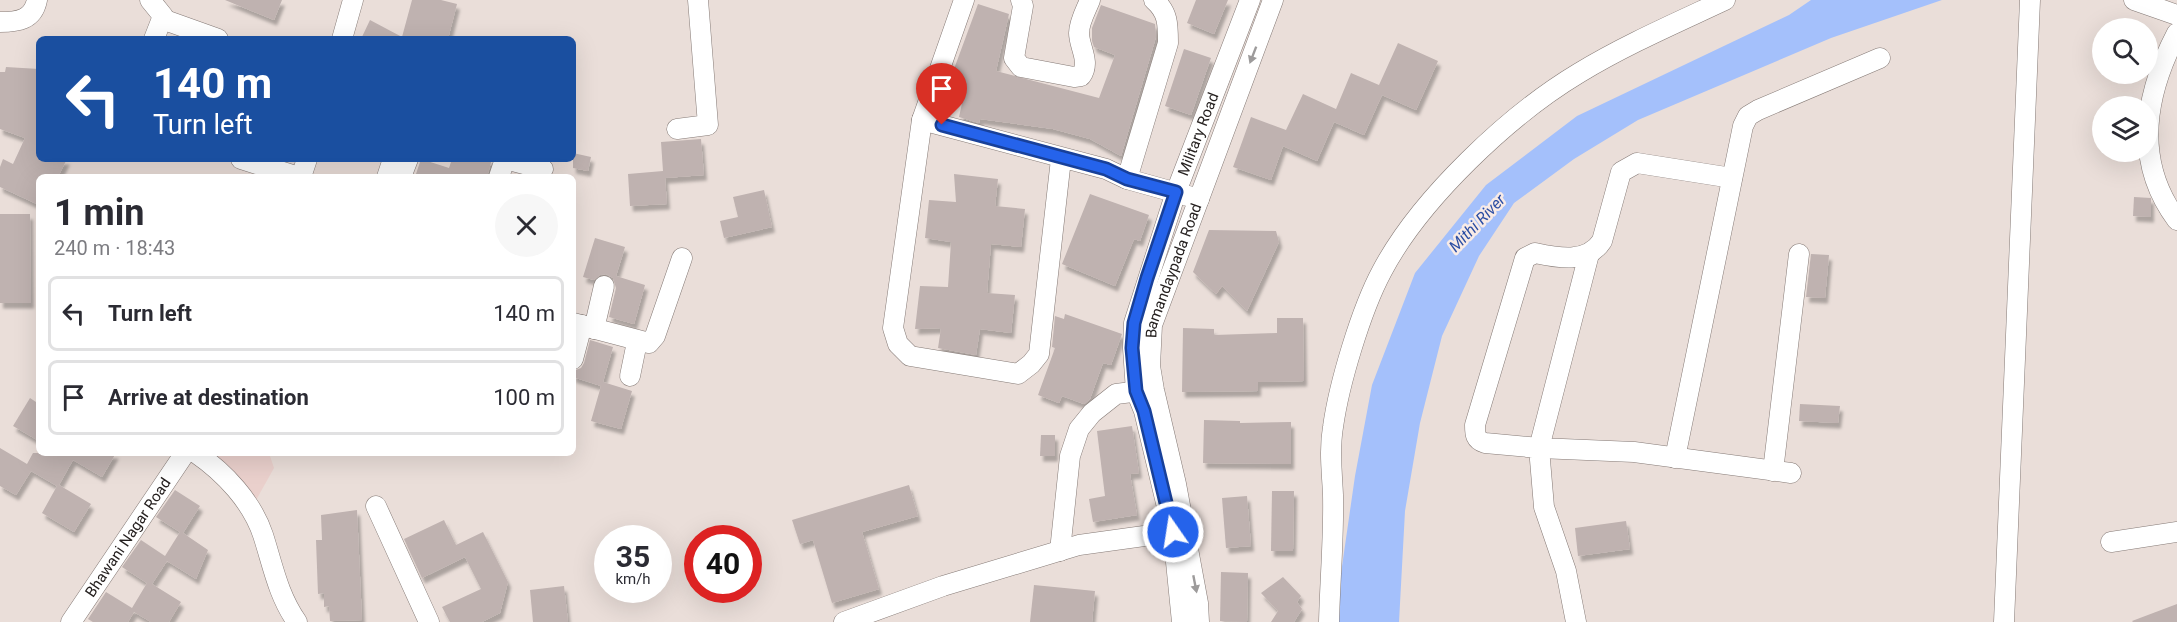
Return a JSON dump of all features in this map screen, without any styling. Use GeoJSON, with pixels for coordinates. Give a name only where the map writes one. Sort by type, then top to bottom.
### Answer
{"type":"FeatureCollection","features":[{"type":"Feature","properties":{"kind":"street"},"geometry":{"type":"LineString","coordinates":[[0,22],[25,20],[35,11],[37,0]]}},
{"type":"Feature","properties":{"kind":"street"},"geometry":{"type":"LineString","coordinates":[[150,0],[161,12],[162,19],[155,36]]}},
{"type":"Feature","properties":{"kind":"street"},"geometry":{"type":"LineString","coordinates":[[343,36],[353,0]]}},
{"type":"Feature","properties":{"kind":"street"},"geometry":{"type":"LineString","coordinates":[[677,129],[708,125],[698,0]]}},
{"type":"Feature","properties":{"kind":"street"},"geometry":{"type":"LineString","coordinates":[[964,0],[922,120],[893,328],[898,344],[910,356],[1018,374],[1032,364],[1039,354],[1061,159]]}},
{"type":"Feature","properties":{"kind":"street"},"geometry":{"type":"LineString","coordinates":[[1022,0],[1023,6],[1014,58],[1016,63],[1021,67],[1074,77],[1081,76],[1084,72],[1084,55],[1079,35],[1090,0]]}},
{"type":"Feature","properties":{"kind":"street"},"geometry":{"type":"LineString","coordinates":[[1127,179],[1168,43],[1168,22],[1164,8],[1154,0]]}},
{"type":"Feature","properties":{"kind":"street","name":"Military Road"},"geometry":{"type":"LineString","coordinates":[[1182,622],[1169,486],[1144,411],[1143,324],[1176,192],[1250,0]]}},
{"type":"Feature","properties":{"kind":"street","name":"Bamandaypada Road"},"geometry":{"type":"LineString","coordinates":[[1143,324],[1199,199],[1273,0]]}},
{"type":"Feature","properties":{"kind":"street"},"geometry":{"type":"LineString","coordinates":[[1329,622],[1333,495],[1329,465],[1333,426],[1356,338],[1381,272],[1397,246],[1437,195],[1510,122],[1576,75],[1610,55],[1725,0]]}},
{"type":"Feature","properties":{"kind":"street"},"geometry":{"type":"LineString","coordinates":[[2004,622],[2030,0]]}},
{"type":"Feature","properties":{"kind":"street"},"geometry":{"type":"LineString","coordinates":[[2134,0],[2177,15]]}},
{"type":"Feature","properties":{"kind":"street"},"geometry":{"type":"LineString","coordinates":[[162,19],[210,36]]}},
{"type":"Feature","properties":{"kind":"street"},"geometry":{"type":"LineString","coordinates":[[2177,33],[2161,63],[2149,103],[2148,145],[2153,172],[2168,207],[2177,220]]}},
{"type":"Feature","properties":{"kind":"street"},"geometry":{"type":"LineString","coordinates":[[1675,458],[1743,126],[1748,116],[1880,58]]}},
{"type":"Feature","properties":{"kind":"street"},"geometry":{"type":"LineString","coordinates":[[922,120],[1061,159],[1106,169],[1127,179],[1199,199]]}},
{"type":"Feature","properties":{"kind":"street"},"geometry":{"type":"LineString","coordinates":[[1200,130],[1222,137]]}},
{"type":"Feature","properties":{"kind":"street"},"geometry":{"type":"LineString","coordinates":[[251,162],[290,174]]}},
{"type":"Feature","properties":{"kind":"street"},"geometry":{"type":"LineString","coordinates":[[1576,622],[1566,571],[1544,507],[1539,448],[1589,254],[1602,241],[1621,172],[1628,167],[1637,163],[1649,164],[1732,178]]}},
{"type":"Feature","properties":{"kind":"street"},"geometry":{"type":"LineString","coordinates":[[510,164],[543,169]]}},
{"type":"Feature","properties":{"kind":"street"},"geometry":{"type":"LineString","coordinates":[[1589,254],[1570,257],[1535,253],[1525,258],[1474,425],[1479,441],[1539,448],[1634,452],[1782,472],[1799,254]]}},
{"type":"Feature","properties":{"kind":"street"},"geometry":{"type":"LineString","coordinates":[[583,326],[637,342],[649,343],[655,336],[682,258]]}},
{"type":"Feature","properties":{"kind":"street"},"geometry":{"type":"LineString","coordinates":[[576,349],[583,326],[604,286]]}},
{"type":"Feature","properties":{"kind":"street"},"geometry":{"type":"LineString","coordinates":[[630,376],[637,342]]}},
{"type":"Feature","properties":{"kind":"street"},"geometry":{"type":"LineString","coordinates":[[1060,551],[1070,456],[1079,429],[1092,413],[1116,394],[1145,391]]}},
{"type":"Feature","properties":{"kind":"street","name":"Bhawani Nagar Road"},"geometry":{"type":"LineString","coordinates":[[71,622],[183,456]]}},
{"type":"Feature","properties":{"kind":"street"},"geometry":{"type":"LineString","coordinates":[[200,456],[212,464],[250,505],[263,534],[275,580],[297,622]]}},
{"type":"Feature","properties":{"kind":"street"},"geometry":{"type":"LineString","coordinates":[[1169,486],[1198,603],[1198,622]]}},
{"type":"Feature","properties":{"kind":"street"},"geometry":{"type":"LineString","coordinates":[[376,506],[429,622]]}},
{"type":"Feature","properties":{"kind":"street"},"geometry":{"type":"LineString","coordinates":[[844,622],[943,586],[1079,545],[1173,532]]}},
{"type":"Feature","properties":{"kind":"street"},"geometry":{"type":"LineString","coordinates":[[2111,542],[2177,532]]}},
{"type":"Feature","properties":{"kind":"shaded area"},"geometry":{"type":"Polygon","coordinates":[[[193,456],[270,456],[274,468],[255,502],[193,456]]]}},
{"type":"Feature","properties":{"kind":"water","name":"Mithi River"},"geometry":{"type":"Polygon","coordinates":[[[1811,0],[1942,0],[1831,38],[1638,120],[1574,159],[1514,203],[1479,256],[1442,336],[1420,423],[1405,511],[1399,622],[1334,622],[1355,476],[1372,385],[1415,273],[1486,185],[1577,116],[1789,15],[1811,0]]]}},
{"type":"Feature","properties":{"kind":"building"},"geometry":{"type":"Polygon","coordinates":[[[225,0],[282,0],[274,20],[225,0]]]}},
{"type":"Feature","properties":{"kind":"building"},"geometry":{"type":"Polygon","coordinates":[[[412,0],[441,0],[457,4],[449,36],[402,36],[412,0]]]}},
{"type":"Feature","properties":{"kind":"building"},"geometry":{"type":"Polygon","coordinates":[[[1196,0],[1228,0],[1214,34],[1187,23],[1196,0]]]}},
{"type":"Feature","properties":{"kind":"building"},"geometry":{"type":"Polygon","coordinates":[[[978,4],[1009,14],[996,71],[1099,98],[1115,55],[1094,47],[1092,41],[1092,28],[1101,5],[1155,24],[1156,37],[1121,156],[1090,139],[1053,129],[980,119],[979,123],[959,117],[963,99],[944,96],[978,4]]]}},
{"type":"Feature","properties":{"kind":"building"},"geometry":{"type":"Polygon","coordinates":[[[370,20],[400,36],[362,36],[370,20]]]}},
{"type":"Feature","properties":{"kind":"building"},"geometry":{"type":"Polygon","coordinates":[[[1398,43],[1438,61],[1416,110],[1382,95],[1364,135],[1334,122],[1317,161],[1283,146],[1271,180],[1233,167],[1251,117],[1286,130],[1303,94],[1336,109],[1351,73],[1379,85],[1398,43]]]}},
{"type":"Feature","properties":{"kind":"building"},"geometry":{"type":"Polygon","coordinates":[[[1184,49],[1211,58],[1191,115],[1165,106],[1184,49]]]}},
{"type":"Feature","properties":{"kind":"building"},"geometry":{"type":"Polygon","coordinates":[[[6,67],[36,69],[36,162],[66,162],[60,174],[36,174],[36,204],[0,187],[0,167],[3,159],[13,164],[25,138],[0,129],[0,72],[5,72],[6,67]]]}},
{"type":"Feature","properties":{"kind":"building"},"geometry":{"type":"Polygon","coordinates":[[[701,139],[704,175],[665,178],[667,204],[630,206],[628,174],[663,171],[661,142],[701,139]]]}},
{"type":"Feature","properties":{"kind":"building"},"geometry":{"type":"Polygon","coordinates":[[[576,154],[591,157],[588,171],[573,168],[576,154]]]}},
{"type":"Feature","properties":{"kind":"building"},"geometry":{"type":"Polygon","coordinates":[[[420,162],[430,162],[449,168],[451,162],[491,162],[488,174],[416,174],[420,162]]]}},
{"type":"Feature","properties":{"kind":"building"},"geometry":{"type":"Polygon","coordinates":[[[954,174],[998,179],[995,206],[1025,209],[1021,247],[991,244],[987,293],[1015,295],[1011,333],[980,329],[976,355],[938,348],[941,328],[915,329],[920,286],[948,287],[951,242],[925,238],[929,200],[956,202],[954,174]]]}},
{"type":"Feature","properties":{"kind":"building"},"geometry":{"type":"Polygon","coordinates":[[[764,190],[772,227],[724,238],[720,221],[738,217],[733,197],[764,190]]]}},
{"type":"Feature","properties":{"kind":"building"},"geometry":{"type":"Polygon","coordinates":[[[1090,194],[1149,215],[1140,241],[1134,239],[1115,286],[1062,264],[1090,194]]]}},
{"type":"Feature","properties":{"kind":"building"},"geometry":{"type":"Polygon","coordinates":[[[2134,197],[2151,198],[2151,217],[2133,216],[2134,197]]]}},
{"type":"Feature","properties":{"kind":"building"},"geometry":{"type":"Polygon","coordinates":[[[0,214],[30,214],[31,303],[0,303],[0,214]]]}},
{"type":"Feature","properties":{"kind":"building"},"geometry":{"type":"Polygon","coordinates":[[[1209,230],[1276,231],[1279,242],[1247,311],[1222,286],[1216,294],[1193,272],[1209,230]]]}},
{"type":"Feature","properties":{"kind":"building"},"geometry":{"type":"Polygon","coordinates":[[[595,238],[625,247],[616,276],[645,285],[634,324],[609,317],[616,288],[613,278],[606,274],[594,280],[583,277],[595,238]]]}},
{"type":"Feature","properties":{"kind":"building"},"geometry":{"type":"Polygon","coordinates":[[[1811,254],[1829,255],[1825,298],[1806,297],[1811,254]]]}},
{"type":"Feature","properties":{"kind":"building"},"geometry":{"type":"Polygon","coordinates":[[[1065,314],[1122,334],[1111,365],[1103,363],[1090,399],[1084,404],[1062,396],[1059,403],[1038,395],[1055,348],[1052,347],[1055,316],[1064,319],[1065,314]]]}},
{"type":"Feature","properties":{"kind":"building"},"geometry":{"type":"Polygon","coordinates":[[[1277,318],[1303,318],[1304,381],[1258,382],[1258,391],[1182,392],[1183,328],[1214,329],[1214,335],[1277,333],[1277,318]]]}},
{"type":"Feature","properties":{"kind":"building"},"geometry":{"type":"Polygon","coordinates":[[[590,340],[613,347],[603,382],[632,391],[621,429],[591,421],[601,386],[576,378],[576,370],[581,368],[590,340]]]}},
{"type":"Feature","properties":{"kind":"building"},"geometry":{"type":"Polygon","coordinates":[[[30,398],[36,402],[36,439],[13,426],[30,398]]]}},
{"type":"Feature","properties":{"kind":"building"},"geometry":{"type":"Polygon","coordinates":[[[1800,404],[1840,406],[1838,423],[1799,421],[1800,404]]]}},
{"type":"Feature","properties":{"kind":"building"},"geometry":{"type":"Polygon","coordinates":[[[1204,420],[1240,421],[1240,423],[1291,422],[1291,464],[1203,463],[1204,420]]]}},
{"type":"Feature","properties":{"kind":"building"},"geometry":{"type":"Polygon","coordinates":[[[1132,426],[1139,473],[1130,474],[1137,515],[1093,522],[1089,499],[1105,496],[1097,431],[1132,426]]]}},
{"type":"Feature","properties":{"kind":"building"},"geometry":{"type":"Polygon","coordinates":[[[1041,435],[1055,435],[1055,456],[1040,456],[1041,435]]]}},
{"type":"Feature","properties":{"kind":"building"},"geometry":{"type":"Polygon","coordinates":[[[0,448],[27,464],[33,453],[36,453],[36,456],[114,456],[102,477],[73,460],[59,485],[91,504],[74,532],[42,513],[57,486],[31,471],[16,495],[0,486],[0,448]]]}},
{"type":"Feature","properties":{"kind":"building"},"geometry":{"type":"Polygon","coordinates":[[[909,485],[918,516],[862,532],[879,589],[832,603],[813,540],[800,544],[792,520],[909,485]]]}},
{"type":"Feature","properties":{"kind":"building"},"geometry":{"type":"Polygon","coordinates":[[[175,490],[200,506],[183,533],[208,550],[196,579],[167,561],[152,584],[181,602],[169,622],[151,622],[134,612],[128,622],[93,622],[88,619],[106,592],[132,608],[147,583],[122,567],[141,540],[165,556],[180,532],[156,517],[175,490]]]}},
{"type":"Feature","properties":{"kind":"building"},"geometry":{"type":"Polygon","coordinates":[[[1272,491],[1294,491],[1293,551],[1271,551],[1272,491]]]}},
{"type":"Feature","properties":{"kind":"building"},"geometry":{"type":"Polygon","coordinates":[[[1247,496],[1251,546],[1226,548],[1222,498],[1247,496]]]}},
{"type":"Feature","properties":{"kind":"building"},"geometry":{"type":"Polygon","coordinates":[[[357,510],[362,620],[330,621],[329,606],[324,607],[324,593],[318,594],[316,540],[322,540],[321,515],[357,510]]]}},
{"type":"Feature","properties":{"kind":"building"},"geometry":{"type":"Polygon","coordinates":[[[444,520],[456,545],[483,532],[508,582],[500,613],[482,622],[450,622],[442,607],[481,589],[465,557],[422,578],[404,539],[444,520]]]}},
{"type":"Feature","properties":{"kind":"building"},"geometry":{"type":"Polygon","coordinates":[[[1626,521],[1630,549],[1578,556],[1575,528],[1626,521]]]}},
{"type":"Feature","properties":{"kind":"building"},"geometry":{"type":"Polygon","coordinates":[[[1221,572],[1248,573],[1247,622],[1220,621],[1221,572]]]}},
{"type":"Feature","properties":{"kind":"building"},"geometry":{"type":"Polygon","coordinates":[[[1283,577],[1301,596],[1297,602],[1302,609],[1294,622],[1271,622],[1278,611],[1261,593],[1283,577]]]}},
{"type":"Feature","properties":{"kind":"building"},"geometry":{"type":"Polygon","coordinates":[[[1034,585],[1095,591],[1092,622],[1030,622],[1034,585]]]}},
{"type":"Feature","properties":{"kind":"building"},"geometry":{"type":"Polygon","coordinates":[[[564,586],[568,622],[533,622],[530,590],[564,586]]]}},
{"type":"Feature","properties":{"kind":"building"},"geometry":{"type":"Polygon","coordinates":[[[2177,604],[2177,622],[2132,621],[2177,604]]]}},
{"type":"Feature","properties":{"kind":"route"},"geometry":{"type":"LineString","coordinates":[[942,125],[1061,159],[1106,169],[1127,179],[1176,192],[1134,323],[1132,348],[1136,391],[1144,411],[1173,532]]}}]}
